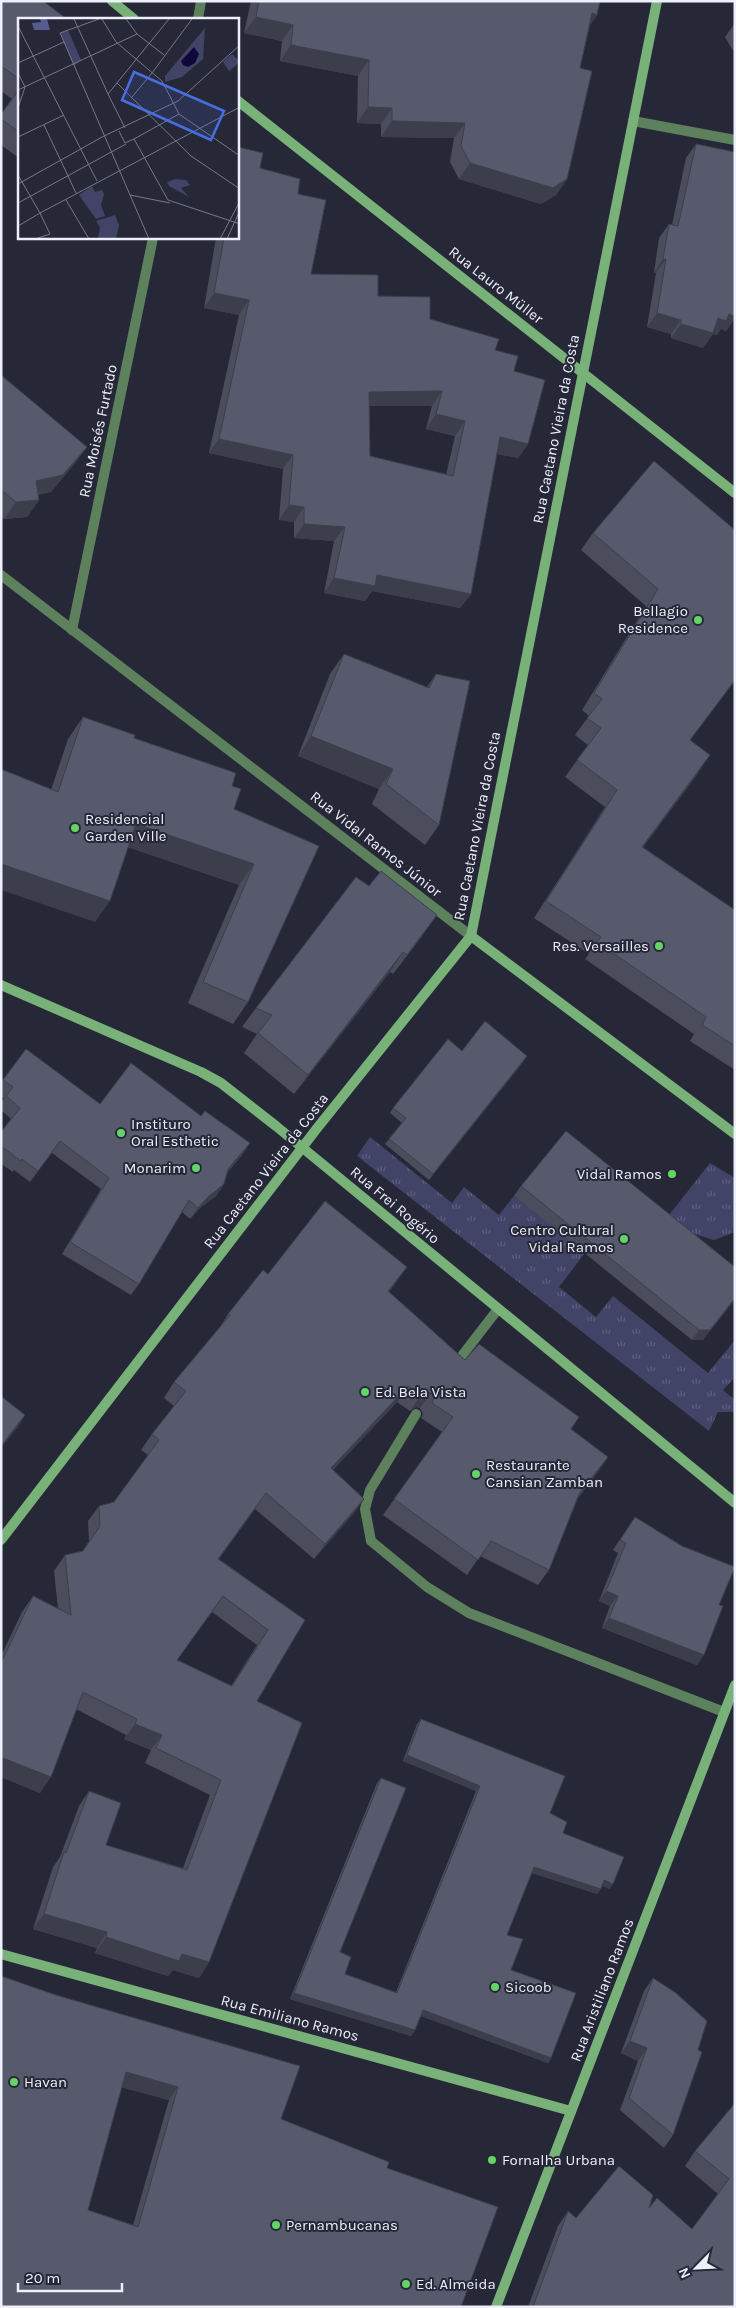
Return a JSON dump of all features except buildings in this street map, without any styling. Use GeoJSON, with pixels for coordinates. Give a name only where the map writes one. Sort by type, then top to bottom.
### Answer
{"type":"FeatureCollection","features":[{"type":"Feature","properties":{"kind":"main road"},"geometry":{"type":"LineString","coordinates":[[112,1],[133,18]]}},
{"type":"Feature","properties":{"kind":"main road","name":"Rua Caetano Vieira da Costa"},"geometry":{"type":"LineString","coordinates":[[1,1540],[302,1148],[470,936],[657,1]]}},
{"type":"Feature","properties":{"kind":"main road","name":"Rua Lauro Müller"},"geometry":{"type":"LineString","coordinates":[[239,102],[735,493]]}},
{"type":"Feature","properties":{"kind":"main road","name":"Rua Vidal Ramos Júnior"},"geometry":{"type":"LineString","coordinates":[[470,936],[735,1134]]}},
{"type":"Feature","properties":{"kind":"main road","name":"Rua Frei Rogério"},"geometry":{"type":"LineString","coordinates":[[1,985],[201,1072],[233,1092],[735,1503]]}},
{"type":"Feature","properties":{"kind":"main road","name":"Rua Aristiliano Ramos"},"geometry":{"type":"LineString","coordinates":[[496,2307],[735,1685]]}},
{"type":"Feature","properties":{"kind":"main road","name":"Rua Emiliano Ramos"},"geometry":{"type":"LineString","coordinates":[[1,1954],[572,2111]]}},
{"type":"Feature","properties":{"kind":"street"},"geometry":{"type":"LineString","coordinates":[[198,18],[201,1]]}},
{"type":"Feature","properties":{"kind":"street"},"geometry":{"type":"LineString","coordinates":[[633,121],[735,140]]}},
{"type":"Feature","properties":{"kind":"street","name":"Rua Moisés Furtado"},"geometry":{"type":"LineString","coordinates":[[72,630],[153,239]]}},
{"type":"Feature","properties":{"kind":"street","name":"Rua Vidal Ramos Júnior"},"geometry":{"type":"LineString","coordinates":[[1,575],[470,936]]}},
{"type":"Feature","properties":{"kind":"street"},"geometry":{"type":"LineString","coordinates":[[461,1357],[498,1309]]}},
{"type":"Feature","properties":{"kind":"street"},"geometry":{"type":"LineString","coordinates":[[416,1414],[370,1490],[365,1509],[371,1541],[427,1587],[469,1613],[724,1712]]}},
{"type":"Feature","properties":{"kind":"green space"},"geometry":{"type":"Polygon","coordinates":[[[370,1137],[452,1203],[464,1187],[499,1215],[514,1196],[585,1253],[559,1287],[596,1317],[613,1296],[708,1373],[735,1340],[735,1377],[723,1390],[735,1400],[735,1412],[718,1412],[709,1431],[357,1156],[370,1137]]]}},
{"type":"Feature","properties":{"kind":"green space"},"geometry":{"type":"Polygon","coordinates":[[[710,1163],[735,1178],[735,1232],[714,1240],[662,1224],[710,1163]]]}},
{"type":"Feature","properties":{"kind":"place","name":"Bellagio Residence"},"geometry":{"type":"Point","coordinates":[698,620]}},
{"type":"Feature","properties":{"kind":"place","name":"Residencial Garden Ville"},"geometry":{"type":"Point","coordinates":[75,828]}},
{"type":"Feature","properties":{"kind":"place","name":"Res. Versailles"},"geometry":{"type":"Point","coordinates":[659,946]}},
{"type":"Feature","properties":{"kind":"place","name":"Instituro Oral Esthetic"},"geometry":{"type":"Point","coordinates":[121,1133]}},
{"type":"Feature","properties":{"kind":"place","name":"Monarim"},"geometry":{"type":"Point","coordinates":[196,1168]}},
{"type":"Feature","properties":{"kind":"place","name":"Vidal Ramos"},"geometry":{"type":"Point","coordinates":[672,1174]}},
{"type":"Feature","properties":{"kind":"place","name":"Centro Cultural Vidal Ramos"},"geometry":{"type":"Point","coordinates":[624,1239]}},
{"type":"Feature","properties":{"kind":"place","name":"Ed. Bela Vista"},"geometry":{"type":"Point","coordinates":[365,1392]}},
{"type":"Feature","properties":{"kind":"place","name":"Restaurante Cansian Zamban"},"geometry":{"type":"Point","coordinates":[476,1474]}},
{"type":"Feature","properties":{"kind":"place","name":"Sicoob"},"geometry":{"type":"Point","coordinates":[495,1987]}},
{"type":"Feature","properties":{"kind":"place","name":"Havan"},"geometry":{"type":"Point","coordinates":[14,2082]}},
{"type":"Feature","properties":{"kind":"place","name":"Fornalha Urbana"},"geometry":{"type":"Point","coordinates":[492,2160]}},
{"type":"Feature","properties":{"kind":"place","name":"Pernambucanas"},"geometry":{"type":"Point","coordinates":[276,2225]}},
{"type":"Feature","properties":{"kind":"place","name":"Ed. Almeida"},"geometry":{"type":"Point","coordinates":[406,2284]}}]}
